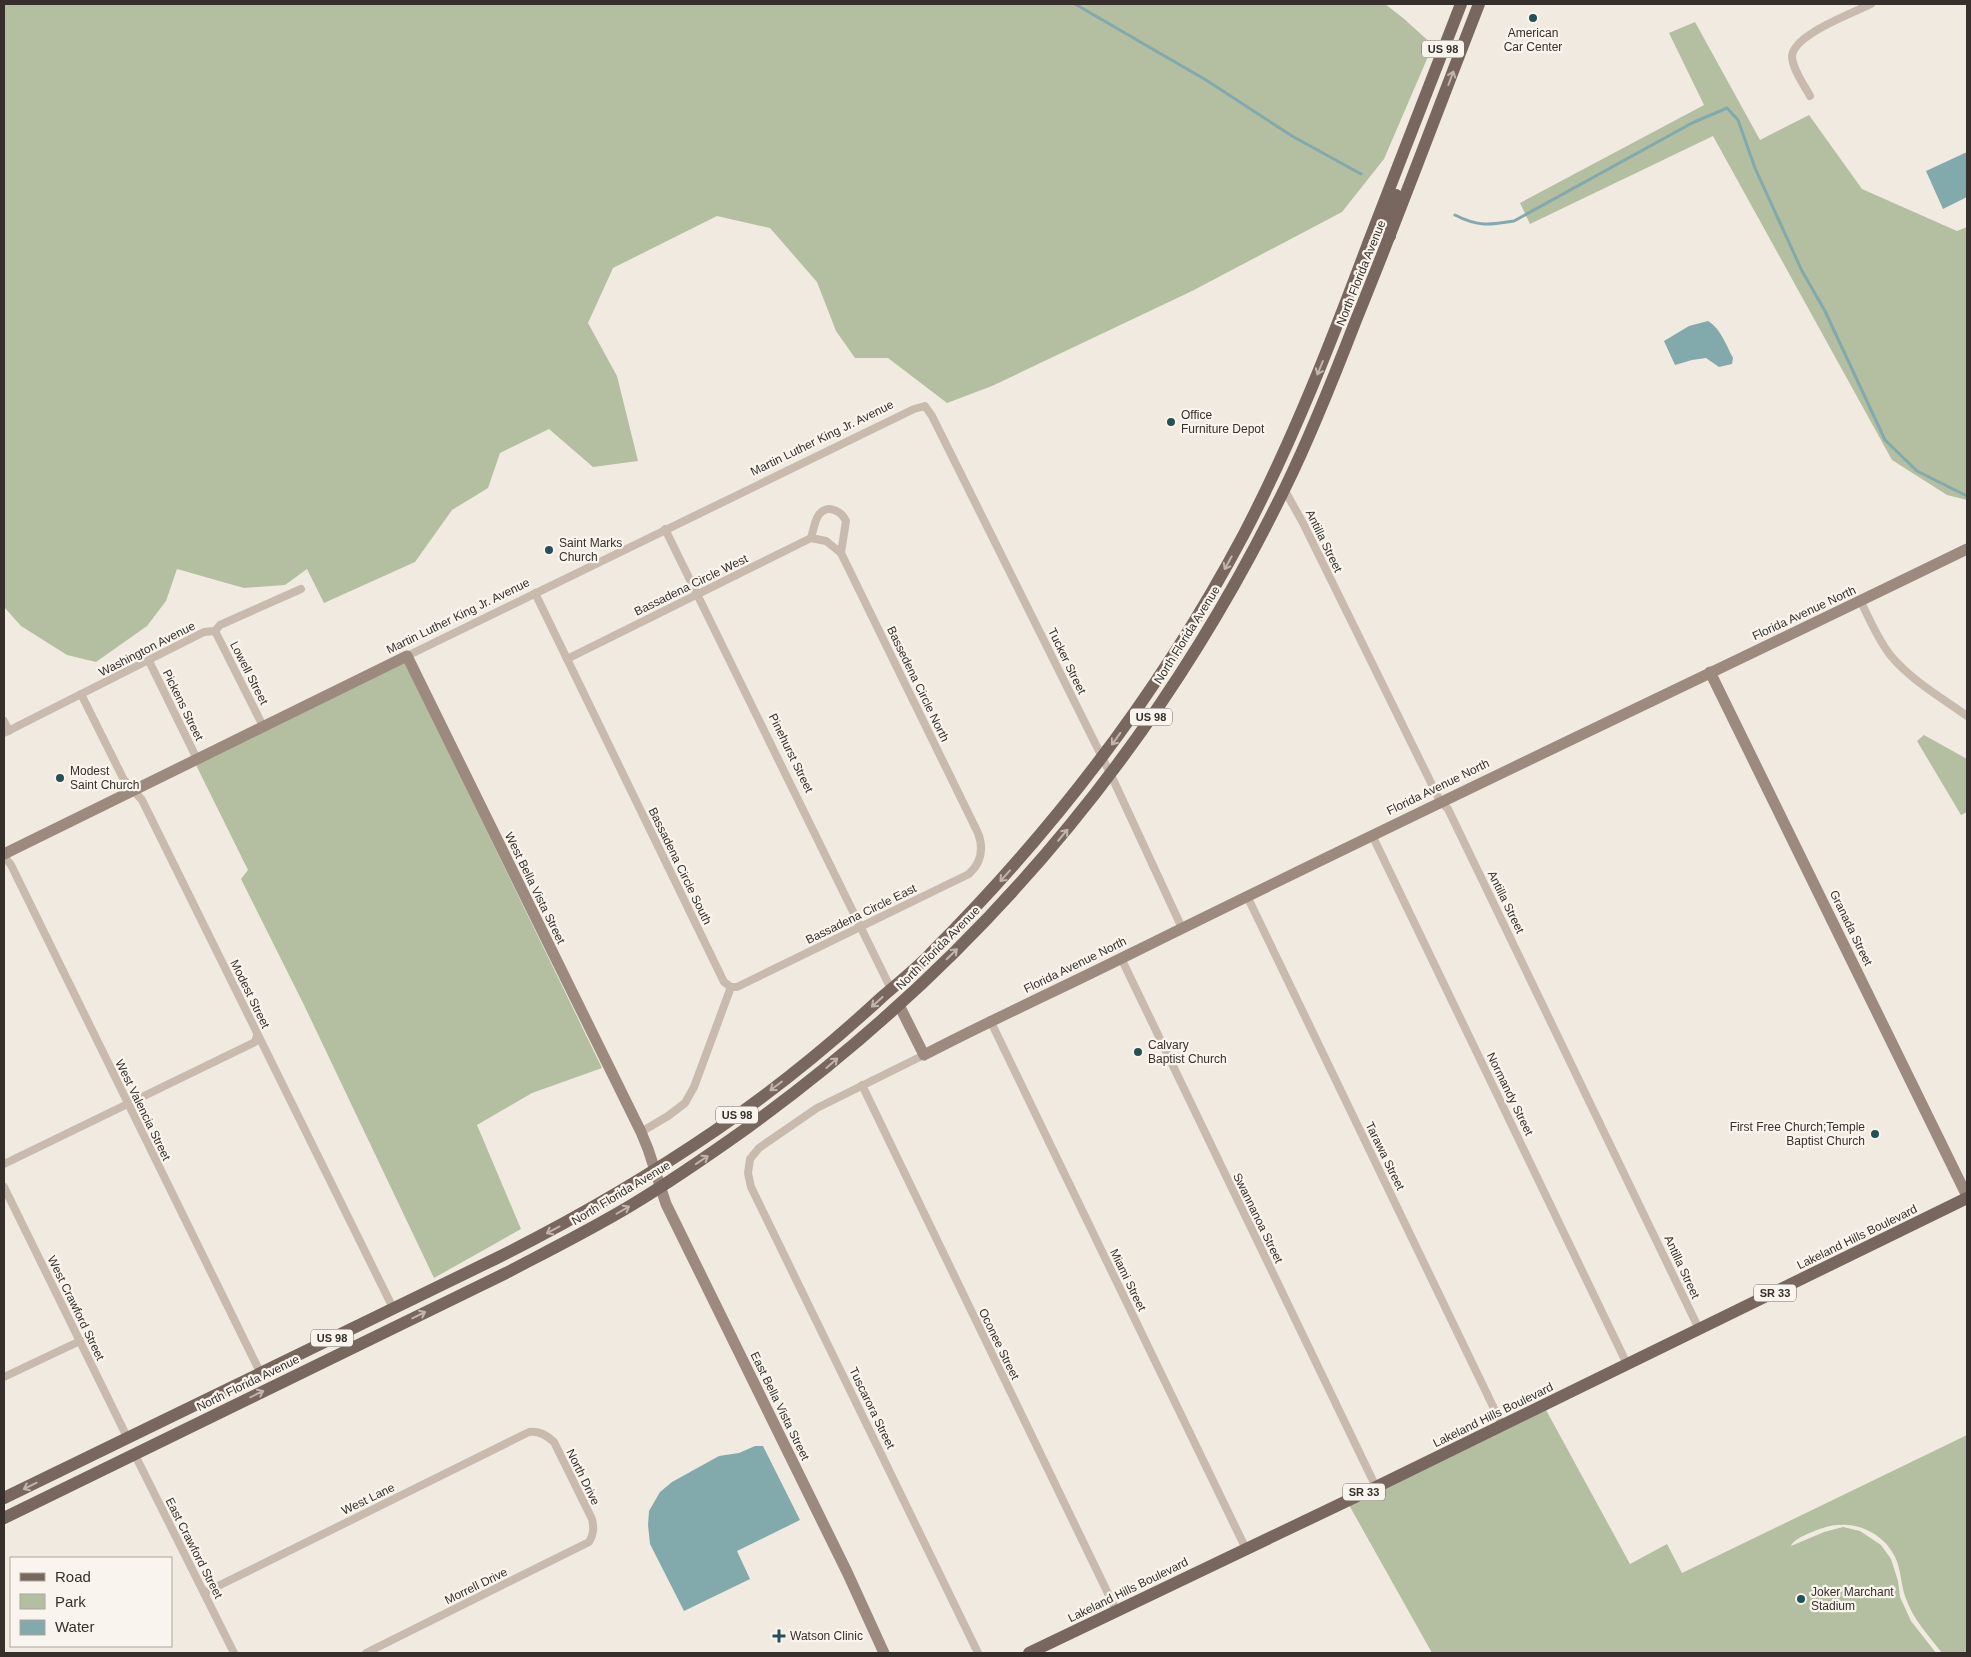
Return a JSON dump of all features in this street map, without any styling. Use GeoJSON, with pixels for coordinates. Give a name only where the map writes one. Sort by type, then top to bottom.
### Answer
{"type":"FeatureCollection","features":[{"type":"Feature","properties":{"kind":"main road","name":"North Florida Avenue"},"geometry":{"type":"LineString","coordinates":[[4,1498],[261,1374],[556,1228],[656,1170],[720,1128],[779,1084],[826,1047],[928,957],[999,883],[1062,811],[1158,678],[1218,580],[1273,475],[1304,407],[1461,4]]}},
{"type":"Feature","properties":{"kind":"main road","name":"North Florida Avenue"},"geometry":{"type":"LineString","coordinates":[[4,1518],[561,1245],[661,1187],[725,1144],[826,1069],[899,1005],[965,942],[1009,896],[1071,825],[1111,775],[1204,638],[1252,551],[1284,490],[1313,428],[1480,7]]}},
{"type":"Feature","properties":{"kind":"main road"},"geometry":{"type":"LineString","coordinates":[[1390,236],[1386,223],[1422,127],[1426,95]]}},
{"type":"Feature","properties":{"kind":"main road"},"geometry":{"type":"LineString","coordinates":[[1334,377],[1334,358],[1369,266],[1371,254],[1367,246]]}},
{"type":"Feature","properties":{"kind":"main road"},"geometry":{"type":"LineString","coordinates":[[1252,551],[1250,540],[1300,433],[1304,407]]}},
{"type":"Feature","properties":{"kind":"main road","name":"Lakeland Hills Boulevard"},"geometry":{"type":"LineString","coordinates":[[1029,1653],[1376,1487],[1967,1197]]}},
{"type":"Feature","properties":{"kind":"main road"},"geometry":{"type":"LineString","coordinates":[[307,1370],[327,1351],[392,1317],[393,1308]]}},
{"type":"Feature","properties":{"kind":"main road"},"geometry":{"type":"LineString","coordinates":[[134,1453],[145,1440],[232,1396],[246,1381]]}},
{"type":"Feature","properties":{"kind":"main road"},"geometry":{"type":"LineString","coordinates":[[39,1500],[59,1481],[121,1449],[128,1439]]}},
{"type":"Feature","properties":{"kind":"street"},"geometry":{"type":"LineString","coordinates":[[1810,96],[1794,64],[1792,55],[1797,45],[1803,38],[1871,4]]}},
{"type":"Feature","properties":{"kind":"street","name":"Martin Luther King Jr. Avenue"},"geometry":{"type":"LineString","coordinates":[[4,855],[132,790],[665,529],[914,409],[925,406]]}},
{"type":"Feature","properties":{"kind":"street","name":"Tucker Street"},"geometry":{"type":"LineString","coordinates":[[925,406],[932,416],[1111,775],[1182,928]]}},
{"type":"Feature","properties":{"kind":"street","name":"Antilla Street"},"geometry":{"type":"LineString","coordinates":[[1284,490],[1300,518],[1440,801],[1448,809],[1699,1329]]}},
{"type":"Feature","properties":{"kind":"street"},"geometry":{"type":"LineString","coordinates":[[811,538],[817,518],[821,512],[836,509],[846,521],[841,553]]}},
{"type":"Feature","properties":{"kind":"street","name":"Pinehurst Street"},"geometry":{"type":"LineString","coordinates":[[665,529],[891,989]]}},
{"type":"Feature","properties":{"kind":"street","name":"Bassadena Circle West"},"geometry":{"type":"LineString","coordinates":[[567,658],[811,538]]}},
{"type":"Feature","properties":{"kind":"street","name":"Bassedena Circle North"},"geometry":{"type":"LineString","coordinates":[[811,538],[826,541],[841,553],[981,843]]}},
{"type":"Feature","properties":{"kind":"street","name":"Florida Avenue North"},"geometry":{"type":"LineString","coordinates":[[924,1055],[990,1020],[1121,958],[1440,801],[1861,602],[1967,549]]}},
{"type":"Feature","properties":{"kind":"street","name":"Washington Avenue"},"geometry":{"type":"LineString","coordinates":[[6,732],[204,632],[214,631],[220,625],[301,589]]}},
{"type":"Feature","properties":{"kind":"street","name":"Bassadena Circle South"},"geometry":{"type":"LineString","coordinates":[[534,593],[724,982],[731,987]]}},
{"type":"Feature","properties":{"kind":"street"},"geometry":{"type":"LineString","coordinates":[[1861,602],[1875,631],[1891,656],[1911,675],[1967,716]]}},
{"type":"Feature","properties":{"kind":"street","name":"Lowell Street"},"geometry":{"type":"LineString","coordinates":[[214,631],[263,726]]}},
{"type":"Feature","properties":{"kind":"street","name":"West Bella Vista Street"},"geometry":{"type":"LineString","coordinates":[[408,656],[640,1132],[656,1170]]}},
{"type":"Feature","properties":{"kind":"street","name":"Pickens Street"},"geometry":{"type":"LineString","coordinates":[[149,661],[197,759]]}},
{"type":"Feature","properties":{"kind":"street","name":"Granada Street"},"geometry":{"type":"LineString","coordinates":[[1710,672],[1967,1197]]}},
{"type":"Feature","properties":{"kind":"street","name":"Modest Street"},"geometry":{"type":"LineString","coordinates":[[81,694],[124,780],[142,800],[393,1308]]}},
{"type":"Feature","properties":{"kind":"street"},"geometry":{"type":"LineString","coordinates":[[4,721],[6,732]]}},
{"type":"Feature","properties":{"kind":"street","name":"Normandy Street"},"geometry":{"type":"LineString","coordinates":[[1372,835],[1627,1364]]}},
{"type":"Feature","properties":{"kind":"street","name":"Bassadena Circle East"},"geometry":{"type":"LineString","coordinates":[[731,987],[738,987],[969,874],[979,861],[981,843]]}},
{"type":"Feature","properties":{"kind":"street","name":"West Valencia Street"},"geometry":{"type":"LineString","coordinates":[[4,855],[261,1374]]}},
{"type":"Feature","properties":{"kind":"street","name":"Tarawa Street"},"geometry":{"type":"LineString","coordinates":[[1247,896],[1502,1425]]}},
{"type":"Feature","properties":{"kind":"street","name":"Swannanoa Street"},"geometry":{"type":"LineString","coordinates":[[1121,958],[1376,1487]]}},
{"type":"Feature","properties":{"kind":"street"},"geometry":{"type":"LineString","coordinates":[[640,1132],[668,1116],[685,1103],[694,1088],[731,987]]}},
{"type":"Feature","properties":{"kind":"street"},"geometry":{"type":"LineString","coordinates":[[862,1085],[924,1055],[899,1005]]}},
{"type":"Feature","properties":{"kind":"street","name":"Miami Street"},"geometry":{"type":"LineString","coordinates":[[990,1020],[1246,1549]]}},
{"type":"Feature","properties":{"kind":"street"},"geometry":{"type":"LineString","coordinates":[[4,1164],[256,1042],[257,1035]]}},
{"type":"Feature","properties":{"kind":"street","name":"Tuscarora Street"},"geometry":{"type":"LineString","coordinates":[[862,1085],[817,1108],[759,1148],[750,1159],[748,1172],[751,1187],[978,1653]]}},
{"type":"Feature","properties":{"kind":"street","name":"Oconee Street"},"geometry":{"type":"LineString","coordinates":[[862,1085],[1117,1612]]}},
{"type":"Feature","properties":{"kind":"street","name":"East Bella Vista Street"},"geometry":{"type":"LineString","coordinates":[[656,1170],[666,1204],[707,1291],[847,1572],[884,1653]]}},
{"type":"Feature","properties":{"kind":"street","name":"West Crawford Street"},"geometry":{"type":"LineString","coordinates":[[4,1187],[128,1439]]}},
{"type":"Feature","properties":{"kind":"street"},"geometry":{"type":"LineString","coordinates":[[4,1377],[80,1341]]}},
{"type":"Feature","properties":{"kind":"street","name":"West Lane"},"geometry":{"type":"LineString","coordinates":[[204,1593],[529,1432],[543,1434]]}},
{"type":"Feature","properties":{"kind":"street","name":"North Drive"},"geometry":{"type":"LineString","coordinates":[[543,1434],[554,1442],[592,1519],[594,1526],[593,1536]]}},
{"type":"Feature","properties":{"kind":"street","name":"East Crawford Street"},"geometry":{"type":"LineString","coordinates":[[134,1453],[234,1653]]}},
{"type":"Feature","properties":{"kind":"street","name":"Morrell Drive"},"geometry":{"type":"LineString","coordinates":[[366,1653],[580,1548],[589,1542],[593,1536]]}},
{"type":"Feature","properties":{"kind":"green space"},"geometry":{"type":"Polygon","coordinates":[[[4,4],[1385,4],[1433,45],[1384,159],[1342,212],[1192,291],[992,386],[947,403],[888,358],[855,358],[836,331],[817,282],[770,228],[717,216],[613,268],[588,323],[617,376],[638,461],[593,467],[549,429],[500,453],[488,488],[452,510],[415,562],[324,603],[307,569],[285,585],[244,588],[177,569],[166,601],[147,626],[96,662],[67,655],[21,626],[4,607],[4,4]]]}},
{"type":"Feature","properties":{"kind":"green space"},"geometry":{"type":"Polygon","coordinates":[[[1695,22],[1760,140],[1809,115],[1862,189],[1957,231],[1967,227],[1967,500],[1947,495],[1892,460],[1713,136],[1530,224],[1520,203],[1704,105],[1669,33],[1695,22]]]}},
{"type":"Feature","properties":{"kind":"green space"},"geometry":{"type":"Polygon","coordinates":[[[405,663],[602,1068],[532,1093],[477,1125],[521,1229],[434,1278],[304,1005],[241,879],[248,870],[196,765],[405,663]]]}},
{"type":"Feature","properties":{"kind":"green space"},"geometry":{"type":"Polygon","coordinates":[[[1924,735],[1967,759],[1967,812],[1961,815],[1917,741],[1924,735]]]}},
{"type":"Feature","properties":{"kind":"green space"},"geometry":{"type":"Polygon","coordinates":[[[1546,1410],[1630,1564],[1667,1544],[1682,1573],[1967,1435],[1967,1653],[1942,1653],[1921,1626],[1905,1596],[1896,1559],[1891,1549],[1883,1541],[1865,1529],[1855,1526],[1834,1525],[1810,1533],[1796,1540],[1791,1546],[1824,1532],[1843,1527],[1860,1531],[1881,1545],[1891,1559],[1898,1581],[1900,1597],[1911,1621],[1936,1653],[1432,1653],[1349,1505],[1546,1410]]]}},
{"type":"Feature","properties":{"kind":"water"},"geometry":{"type":"Polygon","coordinates":[[[1967,152],[1967,197],[1943,209],[1926,171],[1967,152]]]}},
{"type":"Feature","properties":{"kind":"water"},"geometry":{"type":"Polygon","coordinates":[[[1708,321],[1713,324],[1723,338],[1733,358],[1732,364],[1719,367],[1706,358],[1675,365],[1664,341],[1689,326],[1708,321]]]}},
{"type":"Feature","properties":{"kind":"water"},"geometry":{"type":"Polygon","coordinates":[[[755,1446],[763,1446],[800,1520],[737,1551],[750,1579],[684,1611],[650,1544],[649,1511],[660,1492],[672,1482],[719,1456],[739,1453],[755,1446]]]}},
{"type":"Feature","properties":{"kind":"waterway"},"geometry":{"type":"LineString","coordinates":[[1075,4],[1206,80],[1292,136],[1361,174]]}},
{"type":"Feature","properties":{"kind":"waterway"},"geometry":{"type":"LineString","coordinates":[[1455,215],[1471,222],[1484,224],[1514,221],[1692,123],[1727,108],[1738,120],[1755,168],[1802,271],[1825,311],[1885,440],[1917,471],[1967,496]]}},
{"type":"Feature","properties":{"kind":"place","name":"American Car Center"},"geometry":{"type":"Point","coordinates":[1533,18]}},
{"type":"Feature","properties":{"kind":"place","name":"Office Furniture Depot"},"geometry":{"type":"Point","coordinates":[1171,422]}},
{"type":"Feature","properties":{"kind":"place","name":"Saint Marks Church"},"geometry":{"type":"Point","coordinates":[549,550]}},
{"type":"Feature","properties":{"kind":"place","name":"Modest Saint Church"},"geometry":{"type":"Point","coordinates":[60,778]}},
{"type":"Feature","properties":{"kind":"place","name":"Calvary Baptist Church"},"geometry":{"type":"Point","coordinates":[1138,1052]}},
{"type":"Feature","properties":{"kind":"place","name":"First Free Church;Temple Baptist Church"},"geometry":{"type":"Point","coordinates":[1875,1134]}},
{"type":"Feature","properties":{"kind":"place","name":"Joker Marchant Stadium"},"geometry":{"type":"Point","coordinates":[1801,1599]}},
{"type":"Feature","properties":{"kind":"place","name":"Watson Clinic"},"geometry":{"type":"Point","coordinates":[779,1636]}}]}
